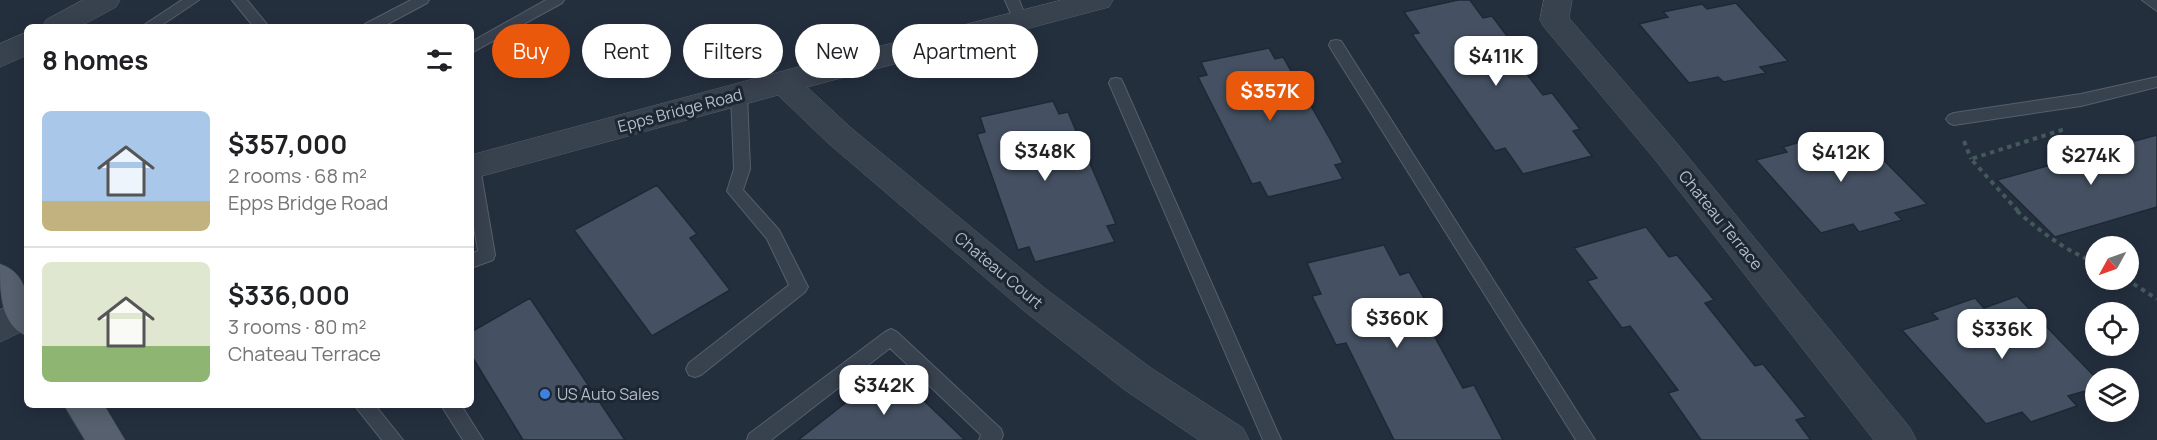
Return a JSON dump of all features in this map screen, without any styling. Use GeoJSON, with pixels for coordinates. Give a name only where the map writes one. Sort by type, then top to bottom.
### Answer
{"type":"FeatureCollection","features":[{"type":"Feature","properties":{"kind":"main road"},"geometry":{"type":"LineString","coordinates":[[0,278],[19,319]]}},
{"type":"Feature","properties":{"kind":"main road"},"geometry":{"type":"LineString","coordinates":[[85,408],[108,440]]}},
{"type":"Feature","properties":{"kind":"main road"},"geometry":{"type":"LineString","coordinates":[[108,440],[111,408]]}},
{"type":"Feature","properties":{"kind":"street"},"geometry":{"type":"LineString","coordinates":[[62,24],[106,0]]}},
{"type":"Feature","properties":{"kind":"street","name":"Epps Bridge Road"},"geometry":{"type":"LineString","coordinates":[[474,166],[783,82],[1016,10],[1097,0]]}},
{"type":"Feature","properties":{"kind":"street","name":"Chateau Terrace"},"geometry":{"type":"LineString","coordinates":[[1558,0],[1554,20],[1664,149],[1897,440]]}},
{"type":"Feature","properties":{"kind":"street"},"geometry":{"type":"LineString","coordinates":[[0,57],[24,44]]}},
{"type":"Feature","properties":{"kind":"street","name":"Chateau Court"},"geometry":{"type":"LineString","coordinates":[[783,82],[839,135],[1035,300],[1138,379],[1230,440]]}},
{"type":"Feature","properties":{"kind":"lane"},"geometry":{"type":"LineString","coordinates":[[153,24],[192,0]]}},
{"type":"Feature","properties":{"kind":"lane"},"geometry":{"type":"LineString","coordinates":[[239,0],[259,24]]}},
{"type":"Feature","properties":{"kind":"lane"},"geometry":{"type":"LineString","coordinates":[[376,24],[422,0]]}},
{"type":"Feature","properties":{"kind":"lane"},"geometry":{"type":"LineString","coordinates":[[474,46],[557,0]]}},
{"type":"Feature","properties":{"kind":"lane"},"geometry":{"type":"LineString","coordinates":[[2149,0],[2157,6]]}},
{"type":"Feature","properties":{"kind":"lane"},"geometry":{"type":"LineString","coordinates":[[1336,45],[1586,440]]}},
{"type":"Feature","properties":{"kind":"lane"},"geometry":{"type":"LineString","coordinates":[[1954,119],[2081,100],[2157,82]]}},
{"type":"Feature","properties":{"kind":"lane"},"geometry":{"type":"LineString","coordinates":[[1116,83],[1272,440]]}},
{"type":"Feature","properties":{"kind":"lane"},"geometry":{"type":"LineString","coordinates":[[695,369],[799,287],[773,235],[735,191],[742,169],[739,94]]}},
{"type":"Feature","properties":{"kind":"lane"},"geometry":{"type":"LineString","coordinates":[[474,184],[487,255],[474,260]]}},
{"type":"Feature","properties":{"kind":"lane"},"geometry":{"type":"LineString","coordinates":[[756,440],[891,337],[994,435],[988,440]]}},
{"type":"Feature","properties":{"kind":"lane"},"geometry":{"type":"LineString","coordinates":[[366,408],[394,440]]}},
{"type":"Feature","properties":{"kind":"lane"},"geometry":{"type":"LineString","coordinates":[[452,408],[474,440]]}},
{"type":"Feature","properties":{"kind":"path"},"geometry":{"type":"LineString","coordinates":[[2070,128],[1971,159],[2016,209],[2049,239],[2085,259]]}},
{"type":"Feature","properties":{"kind":"path"},"geometry":{"type":"LineString","coordinates":[[2139,287],[2157,298]]}},
{"type":"Feature","properties":{"kind":"building"},"geometry":{"type":"Polygon","coordinates":[[[1458,0],[1470,0],[1483,18],[1492,16],[1516,48],[1508,50],[1543,95],[1552,93],[1580,129],[1573,131],[1592,156],[1523,174],[1505,148],[1495,151],[1412,34],[1419,33],[1404,12],[1458,0]]]}},
{"type":"Feature","properties":{"kind":"building"},"geometry":{"type":"Polygon","coordinates":[[[1736,3],[1788,61],[1760,67],[1766,73],[1724,82],[1718,77],[1689,83],[1639,24],[1668,17],[1663,12],[1702,4],[1707,9],[1736,3]]]}},
{"type":"Feature","properties":{"kind":"building"},"geometry":{"type":"Polygon","coordinates":[[[1269,48],[1275,59],[1283,57],[1330,139],[1343,163],[1335,165],[1343,179],[1268,197],[1260,182],[1252,184],[1198,77],[1207,75],[1201,62],[1269,48]]]}},
{"type":"Feature","properties":{"kind":"building"},"geometry":{"type":"Polygon","coordinates":[[[1053,101],[1059,114],[1068,112],[1116,224],[1107,226],[1115,242],[1035,262],[1029,247],[1018,250],[977,134],[985,132],[980,117],[1053,101]]]}},
{"type":"Feature","properties":{"kind":"building"},"geometry":{"type":"Polygon","coordinates":[[[1857,133],[1927,204],[1895,213],[1902,220],[1859,232],[1853,224],[1821,233],[1756,160],[1787,152],[1783,147],[1824,135],[1829,141],[1857,133]]]}},
{"type":"Feature","properties":{"kind":"building"},"geometry":{"type":"Polygon","coordinates":[[[2127,135],[2135,141],[2157,135],[2157,207],[2055,237],[1997,180],[2090,154],[2082,147],[2127,135]]]}},
{"type":"Feature","properties":{"kind":"building"},"geometry":{"type":"Polygon","coordinates":[[[657,185],[697,234],[690,238],[730,290],[652,336],[574,230],[657,185]]]}},
{"type":"Feature","properties":{"kind":"building"},"geometry":{"type":"Polygon","coordinates":[[[1646,227],[1669,257],[1677,255],[1714,300],[1705,303],[1755,366],[1763,364],[1806,417],[1796,420],[1811,440],[1701,440],[1668,393],[1678,390],[1630,326],[1622,328],[1587,281],[1597,278],[1574,248],[1646,227]]]}},
{"type":"Feature","properties":{"kind":"building"},"geometry":{"type":"Polygon","coordinates":[[[1384,245],[1400,275],[1409,272],[1436,319],[1426,321],[1463,388],[1474,385],[1503,440],[1394,440],[1346,343],[1336,345],[1312,296],[1321,294],[1307,263],[1384,245]]]}},
{"type":"Feature","properties":{"kind":"building"},"geometry":{"type":"Polygon","coordinates":[[[2017,296],[2086,368],[2085,391],[2068,396],[2077,406],[2031,422],[2022,412],[1986,424],[1902,330],[1938,319],[1932,313],[1975,298],[1984,308],[2017,296]]]}},
{"type":"Feature","properties":{"kind":"building","name":"US Auto Sales"},"geometry":{"type":"Polygon","coordinates":[[[530,298],[625,440],[523,440],[474,360],[474,330],[530,298]]]}},
{"type":"Feature","properties":{"kind":"building"},"geometry":{"type":"Polygon","coordinates":[[[890,368],[965,440],[798,440],[890,368]]]}},
{"type":"Feature","properties":{"kind":"place","name":"US Auto Sales"},"geometry":{"type":"Point","coordinates":[545,394]}}]}
